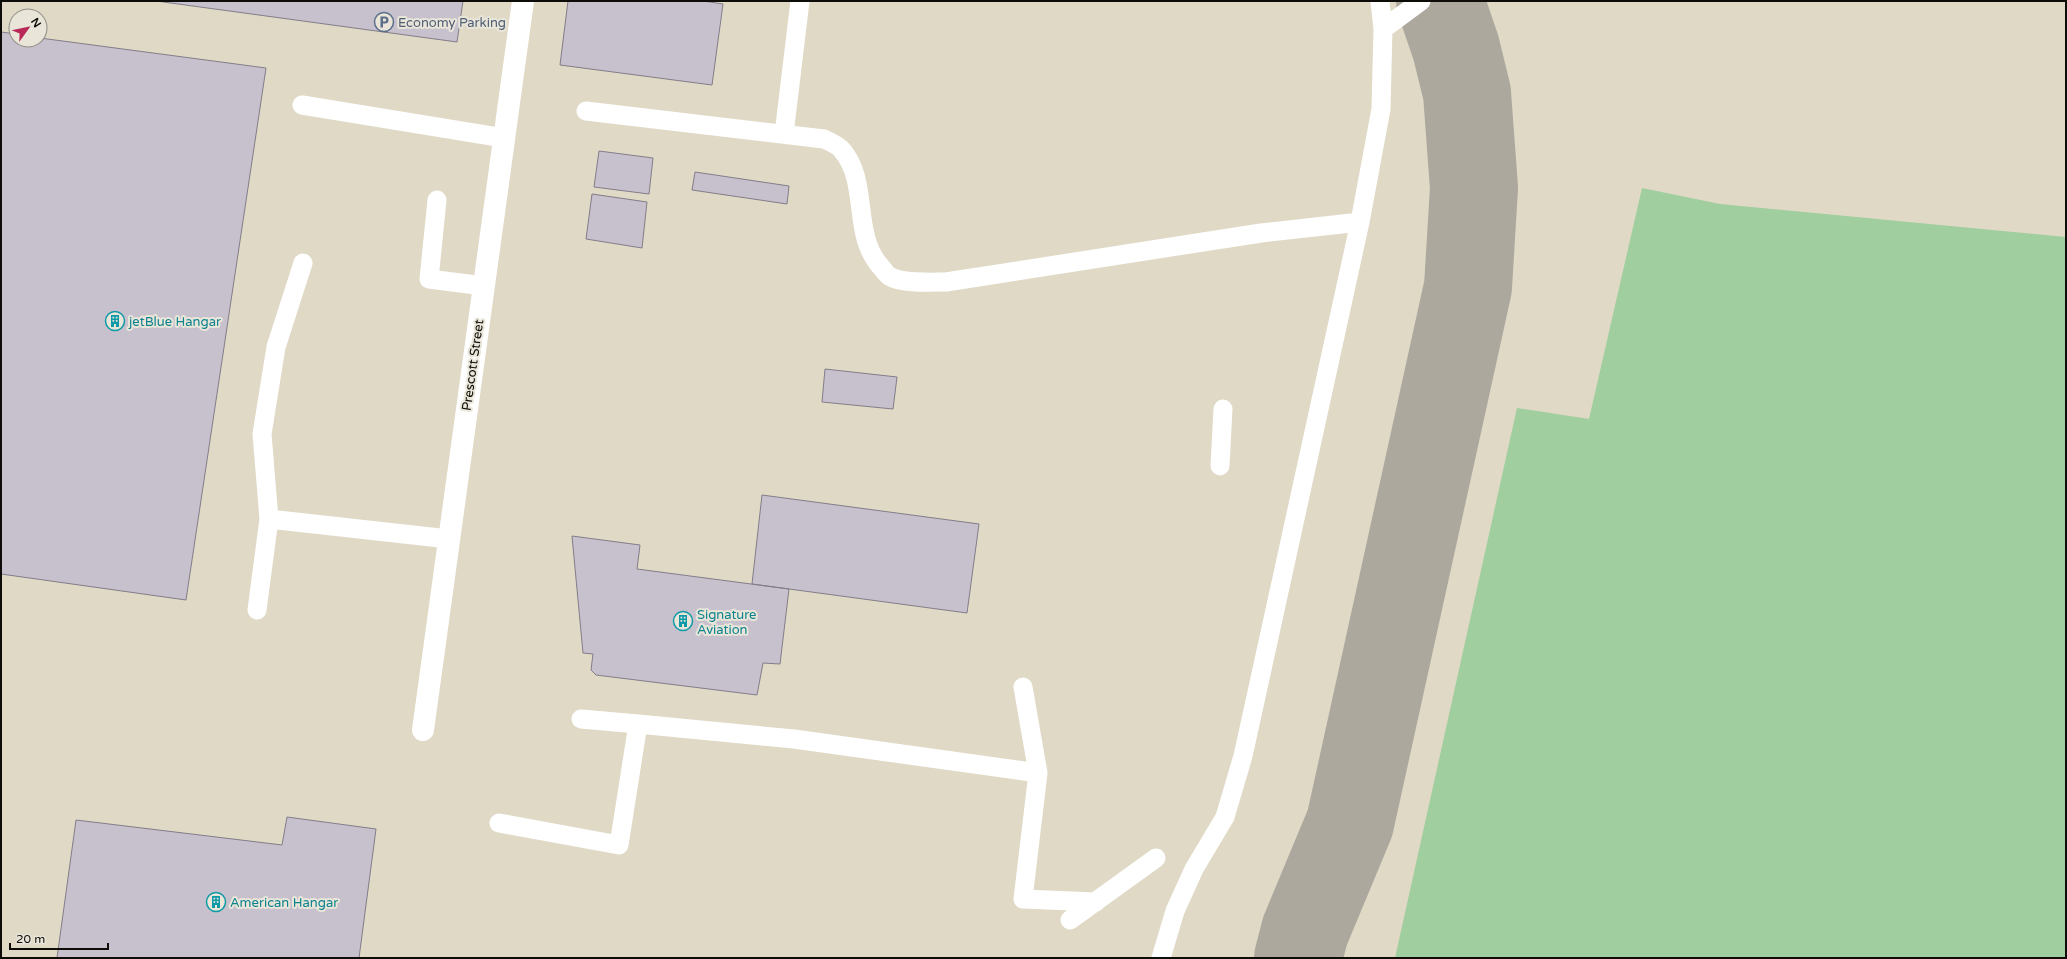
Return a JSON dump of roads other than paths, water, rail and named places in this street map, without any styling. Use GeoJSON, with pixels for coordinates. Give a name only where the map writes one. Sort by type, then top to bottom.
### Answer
{"type":"FeatureCollection","features":[{"type":"Feature","properties":{"kind":"street","name":"Prescott Street"},"geometry":{"type":"LineString","coordinates":[[423,730],[523,1]]}},
{"type":"Feature","properties":{"kind":"lane"},"geometry":{"type":"LineString","coordinates":[[784,134],[800,1]]}},
{"type":"Feature","properties":{"kind":"lane"},"geometry":{"type":"LineString","coordinates":[[1161,958],[1175,911],[1194,869],[1225,817],[1242,756],[1360,222],[1381,108],[1382,29],[1380,1]]}},
{"type":"Feature","properties":{"kind":"lane"},"geometry":{"type":"LineString","coordinates":[[1382,29],[1421,1]]}},
{"type":"Feature","properties":{"kind":"lane"},"geometry":{"type":"LineString","coordinates":[[302,105],[504,138]]}},
{"type":"Feature","properties":{"kind":"lane"},"geometry":{"type":"LineString","coordinates":[[586,112],[824,139],[841,149],[851,162],[855,177],[864,236],[875,260],[889,276],[914,282],[946,282],[1262,233],[1360,222]]}},
{"type":"Feature","properties":{"kind":"lane"},"geometry":{"type":"LineString","coordinates":[[437,200],[429,279],[484,286]]}},
{"type":"Feature","properties":{"kind":"lane"},"geometry":{"type":"LineString","coordinates":[[257,610],[268,519],[262,434],[276,347],[303,263]]}},
{"type":"Feature","properties":{"kind":"lane"},"geometry":{"type":"LineString","coordinates":[[1220,466],[1223,408]]}},
{"type":"Feature","properties":{"kind":"lane"},"geometry":{"type":"LineString","coordinates":[[268,519],[449,539]]}},
{"type":"Feature","properties":{"kind":"lane"},"geometry":{"type":"LineString","coordinates":[[1023,688],[1038,773],[1023,899],[1096,902]]}},
{"type":"Feature","properties":{"kind":"lane"},"geometry":{"type":"LineString","coordinates":[[581,718],[794,739],[1038,773]]}},
{"type":"Feature","properties":{"kind":"lane"},"geometry":{"type":"LineString","coordinates":[[499,823],[619,845],[638,724]]}},
{"type":"Feature","properties":{"kind":"lane"},"geometry":{"type":"LineString","coordinates":[[1070,920],[1156,858]]}},
{"type":"Feature","properties":{"kind":"place","name":"Economy Parking"},"geometry":{"type":"Point","coordinates":[384,22]}},
{"type":"Feature","properties":{"kind":"place","name":"jetBlue Hangar"},"geometry":{"type":"Point","coordinates":[115,321]}},
{"type":"Feature","properties":{"kind":"place","name":"Signature Aviation"},"geometry":{"type":"Point","coordinates":[683,621]}},
{"type":"Feature","properties":{"kind":"place","name":"American Hangar"},"geometry":{"type":"Point","coordinates":[216,902]}}]}
